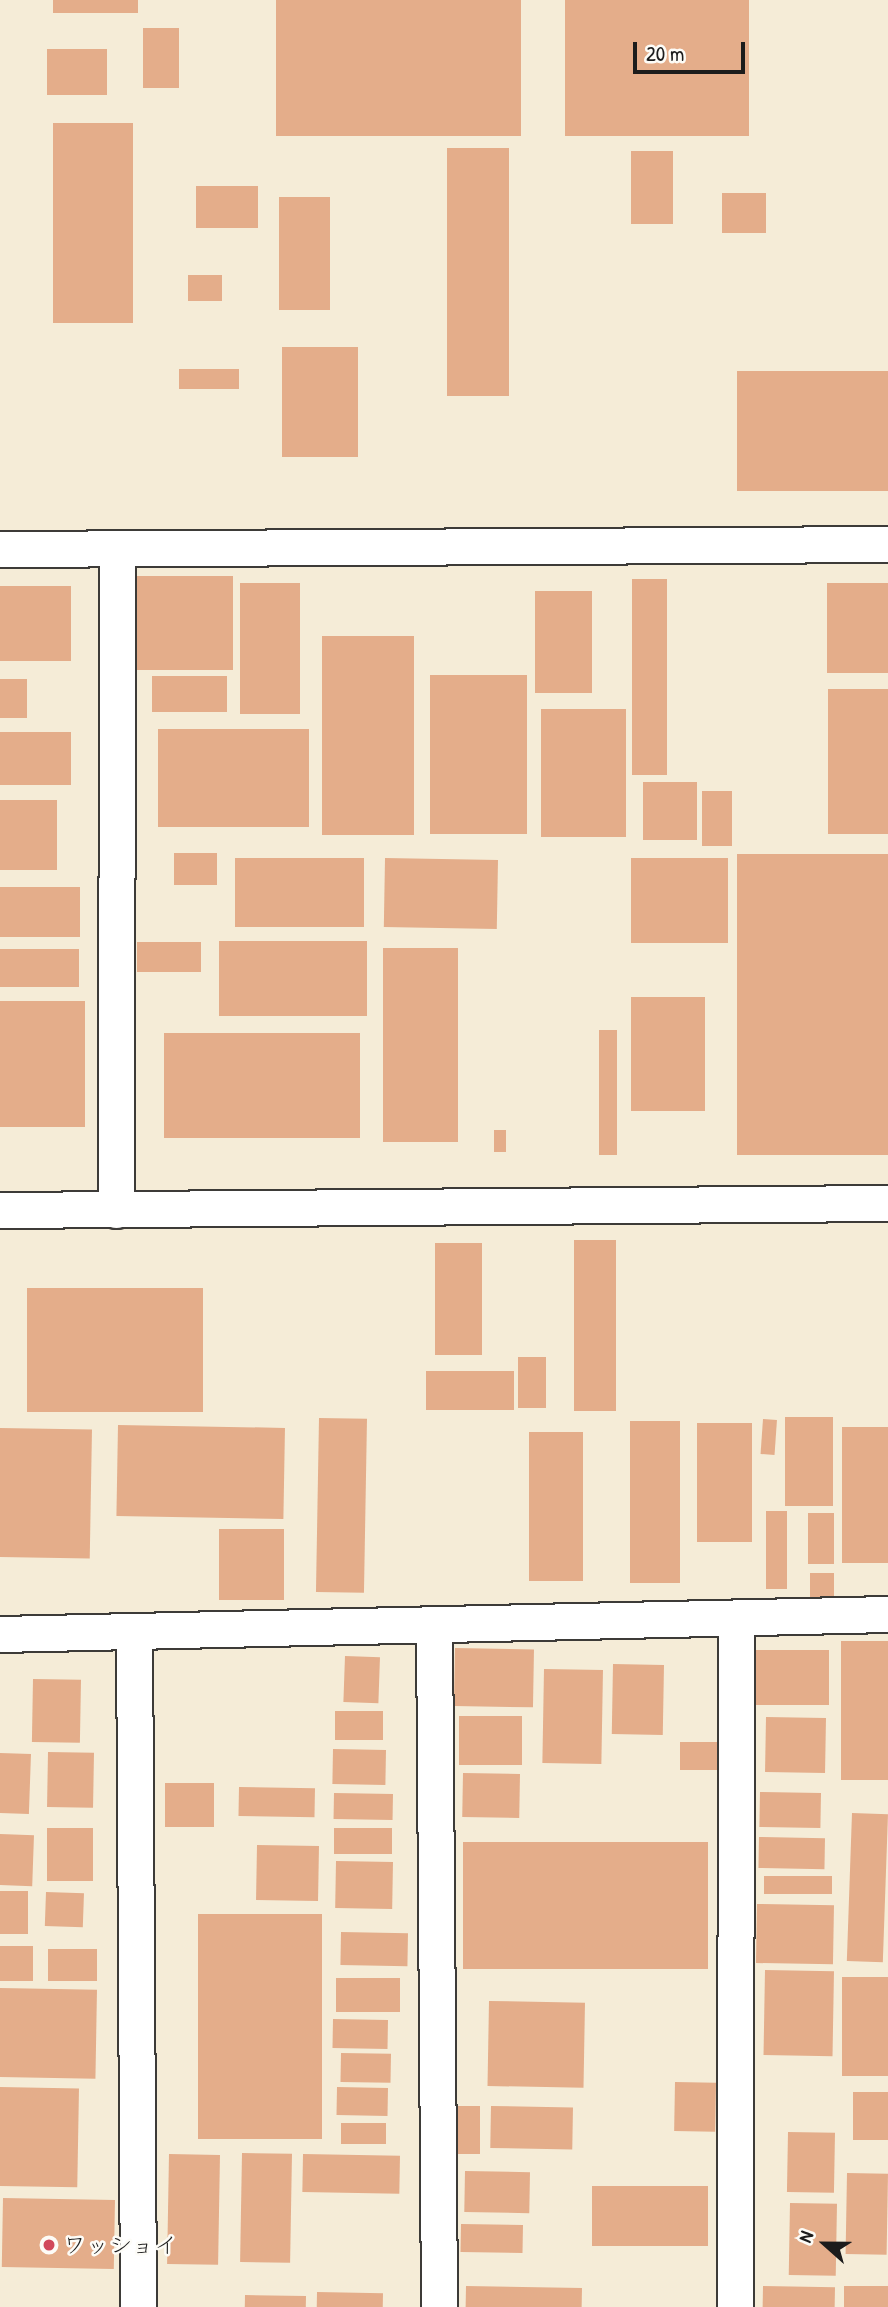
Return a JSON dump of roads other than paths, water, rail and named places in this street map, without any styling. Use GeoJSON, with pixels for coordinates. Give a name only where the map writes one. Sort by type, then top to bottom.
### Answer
{"type":"FeatureCollection","features":[{"type":"Feature","properties":{"kind":"street"},"geometry":{"type":"LineString","coordinates":[[0,549],[888,544]]}},
{"type":"Feature","properties":{"kind":"street"},"geometry":{"type":"LineString","coordinates":[[117,549],[117,1210]]}},
{"type":"Feature","properties":{"kind":"street"},"geometry":{"type":"LineString","coordinates":[[0,1210],[888,1203]]}},
{"type":"Feature","properties":{"kind":"street"},"geometry":{"type":"LineString","coordinates":[[0,1634],[888,1614]]}},
{"type":"Feature","properties":{"kind":"street"},"geometry":{"type":"LineString","coordinates":[[735,2307],[736,1618]]}},
{"type":"Feature","properties":{"kind":"street"},"geometry":{"type":"LineString","coordinates":[[434,1625],[439,2307]]}},
{"type":"Feature","properties":{"kind":"street"},"geometry":{"type":"LineString","coordinates":[[134,1631],[138,2307]]}},
{"type":"Feature","properties":{"kind":"place","name":"ワッショイ"},"geometry":{"type":"Point","coordinates":[49,2245]}}]}
